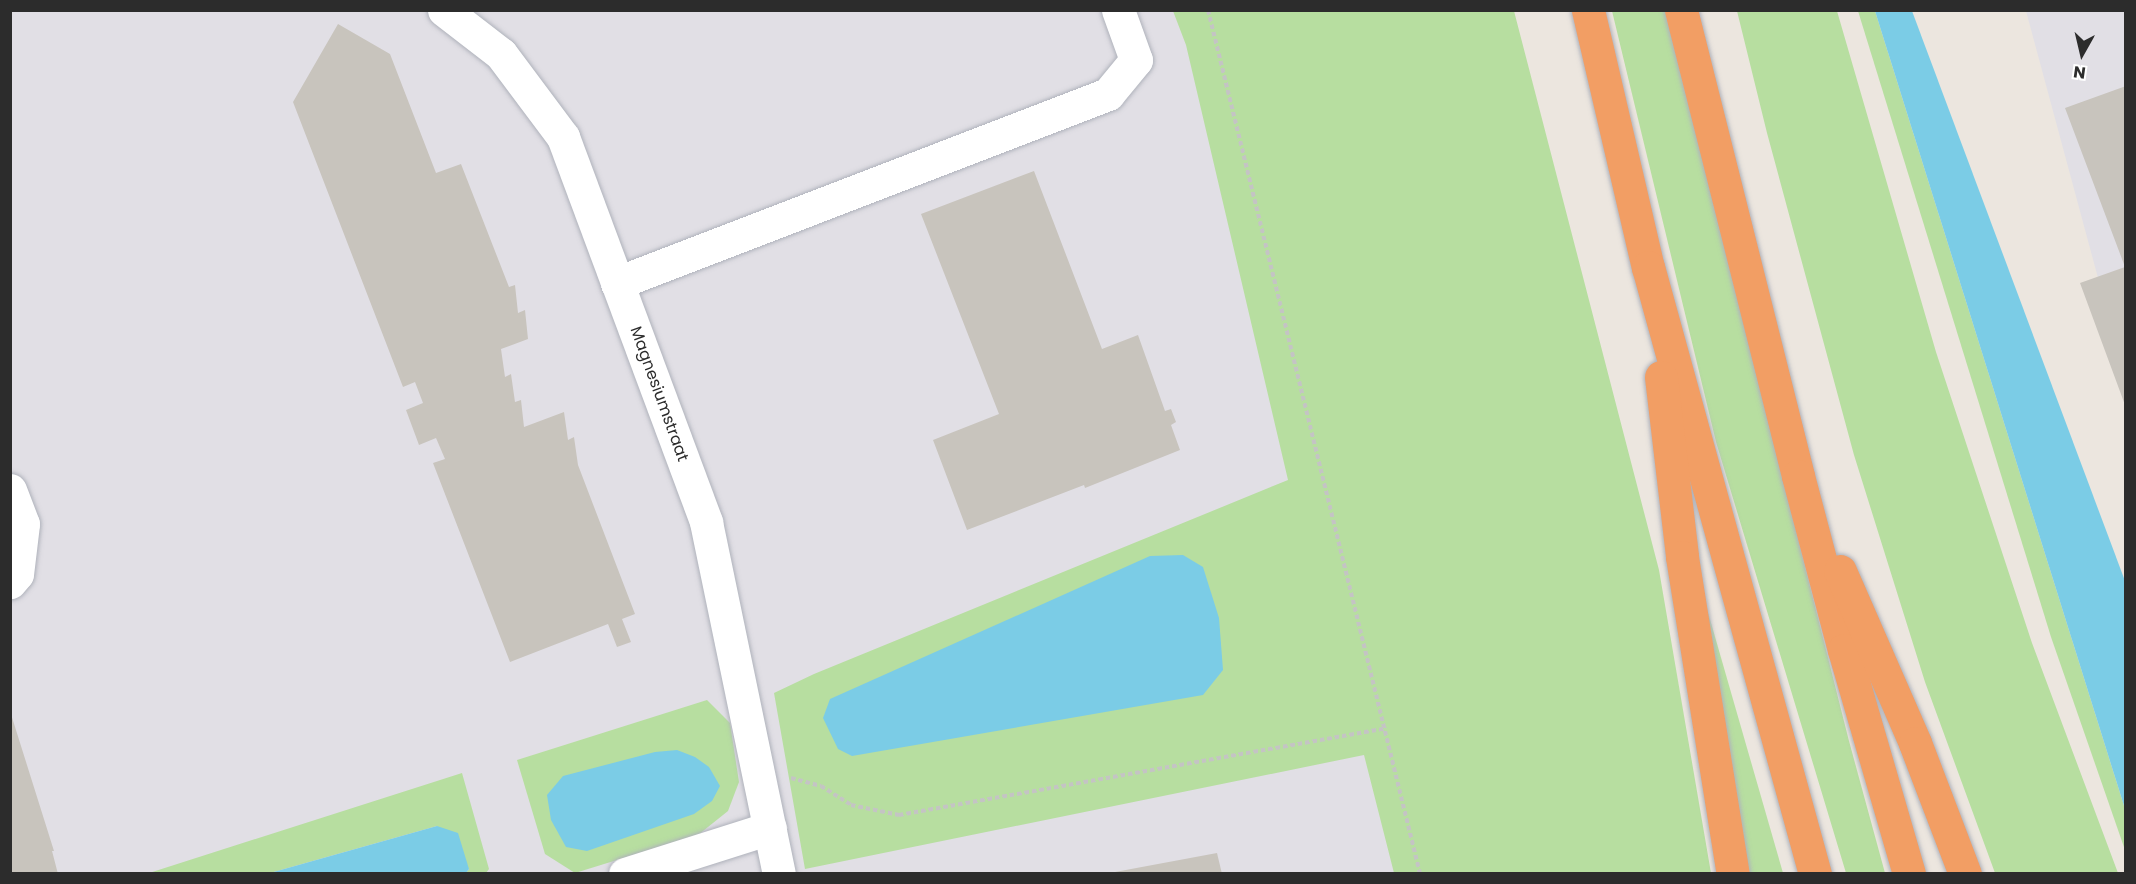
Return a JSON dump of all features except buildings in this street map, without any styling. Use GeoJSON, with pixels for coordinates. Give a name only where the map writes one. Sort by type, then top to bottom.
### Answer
{"type":"FeatureCollection","features":[{"type":"Feature","properties":{"kind":"highway"},"geometry":{"type":"LineString","coordinates":[[1588,10],[1648,267],[1815,873]]}},
{"type":"Feature","properties":{"kind":"highway"},"geometry":{"type":"LineString","coordinates":[[1681,10],[1798,476],[1844,650],[1909,873]]}},
{"type":"Feature","properties":{"kind":"highway"},"geometry":{"type":"LineString","coordinates":[[1648,267],[1682,557],[1733,873]]}},
{"type":"Feature","properties":{"kind":"highway"},"geometry":{"type":"LineString","coordinates":[[1798,476],[1915,743],[1965,873]]}},
{"type":"Feature","properties":{"kind":"street","name":"Magnesiumstraat"},"geometry":{"type":"LineString","coordinates":[[444,10],[501,54],[563,137],[706,522],[779,873]]}},
{"type":"Feature","properties":{"kind":"street"},"geometry":{"type":"LineString","coordinates":[[617,283],[1108,94],[1136,60],[1118,10]]}},
{"type":"Feature","properties":{"kind":"street"},"geometry":{"type":"LineString","coordinates":[[10,490],[23,524],[17,574],[10,582]]}},
{"type":"Feature","properties":{"kind":"street"},"geometry":{"type":"LineString","coordinates":[[625,873],[770,828]]}},
{"type":"Feature","properties":{"kind":"path"},"geometry":{"type":"LineString","coordinates":[[1208,10],[1420,873]]}},
{"type":"Feature","properties":{"kind":"path"},"geometry":{"type":"LineString","coordinates":[[760,780],[782,777],[803,780],[835,794],[851,805],[883,814],[899,815],[1386,728]]}},
{"type":"Feature","properties":{"kind":"shaded area"},"geometry":{"type":"Polygon","coordinates":[[[10,11],[1183,11],[1400,873],[11,873],[10,11]]]}},
{"type":"Feature","properties":{"kind":"shaded area"},"geometry":{"type":"Polygon","coordinates":[[[2026,11],[2125,11],[2125,378],[2026,11]]]}},
{"type":"Feature","properties":{"kind":"green space"},"geometry":{"type":"Polygon","coordinates":[[[1173,11],[1514,11],[1659,570],[1711,873],[1394,873],[1364,755],[805,869],[774,693],[814,674],[1288,480],[1186,45],[1173,11]]]}},
{"type":"Feature","properties":{"kind":"green space"},"geometry":{"type":"Polygon","coordinates":[[[1612,11],[1665,11],[1849,741],[1885,873],[1846,873],[1716,442],[1612,11]]]}},
{"type":"Feature","properties":{"kind":"green space"},"geometry":{"type":"Polygon","coordinates":[[[1737,11],[1837,11],[1936,352],[2032,643],[2118,873],[1995,873],[1925,682],[1854,455],[1767,133],[1737,11]]]}},
{"type":"Feature","properties":{"kind":"green space"},"geometry":{"type":"Polygon","coordinates":[[[1858,11],[1875,11],[2125,809],[2125,850],[2051,637],[1858,11]]]}},
{"type":"Feature","properties":{"kind":"green space"},"geometry":{"type":"Polygon","coordinates":[[[1707,609],[1783,873],[1748,873],[1707,609]]]}},
{"type":"Feature","properties":{"kind":"green space"},"geometry":{"type":"Polygon","coordinates":[[[707,700],[730,723],[739,782],[728,811],[698,835],[575,873],[545,854],[517,760],[707,700]]]}},
{"type":"Feature","properties":{"kind":"green space"},"geometry":{"type":"Polygon","coordinates":[[[462,773],[489,869],[486,873],[466,873],[469,869],[437,826],[270,873],[146,874],[462,773]]]}},
{"type":"Feature","properties":{"kind":"water"},"geometry":{"type":"Polygon","coordinates":[[[1875,11],[1912,11],[2125,581],[2125,809],[1875,11]]]}},
{"type":"Feature","properties":{"kind":"water"},"geometry":{"type":"Polygon","coordinates":[[[1183,555],[1203,567],[1219,618],[1223,670],[1203,695],[852,756],[838,749],[823,718],[830,699],[1150,556],[1183,555]]]}},
{"type":"Feature","properties":{"kind":"water"},"geometry":{"type":"Polygon","coordinates":[[[677,750],[695,757],[709,767],[720,786],[712,801],[694,814],[587,851],[566,847],[551,820],[547,795],[563,776],[655,752],[677,750]]]}},
{"type":"Feature","properties":{"kind":"water"},"geometry":{"type":"Polygon","coordinates":[[[437,826],[458,833],[469,869],[466,873],[270,873],[437,826]]]}}]}
